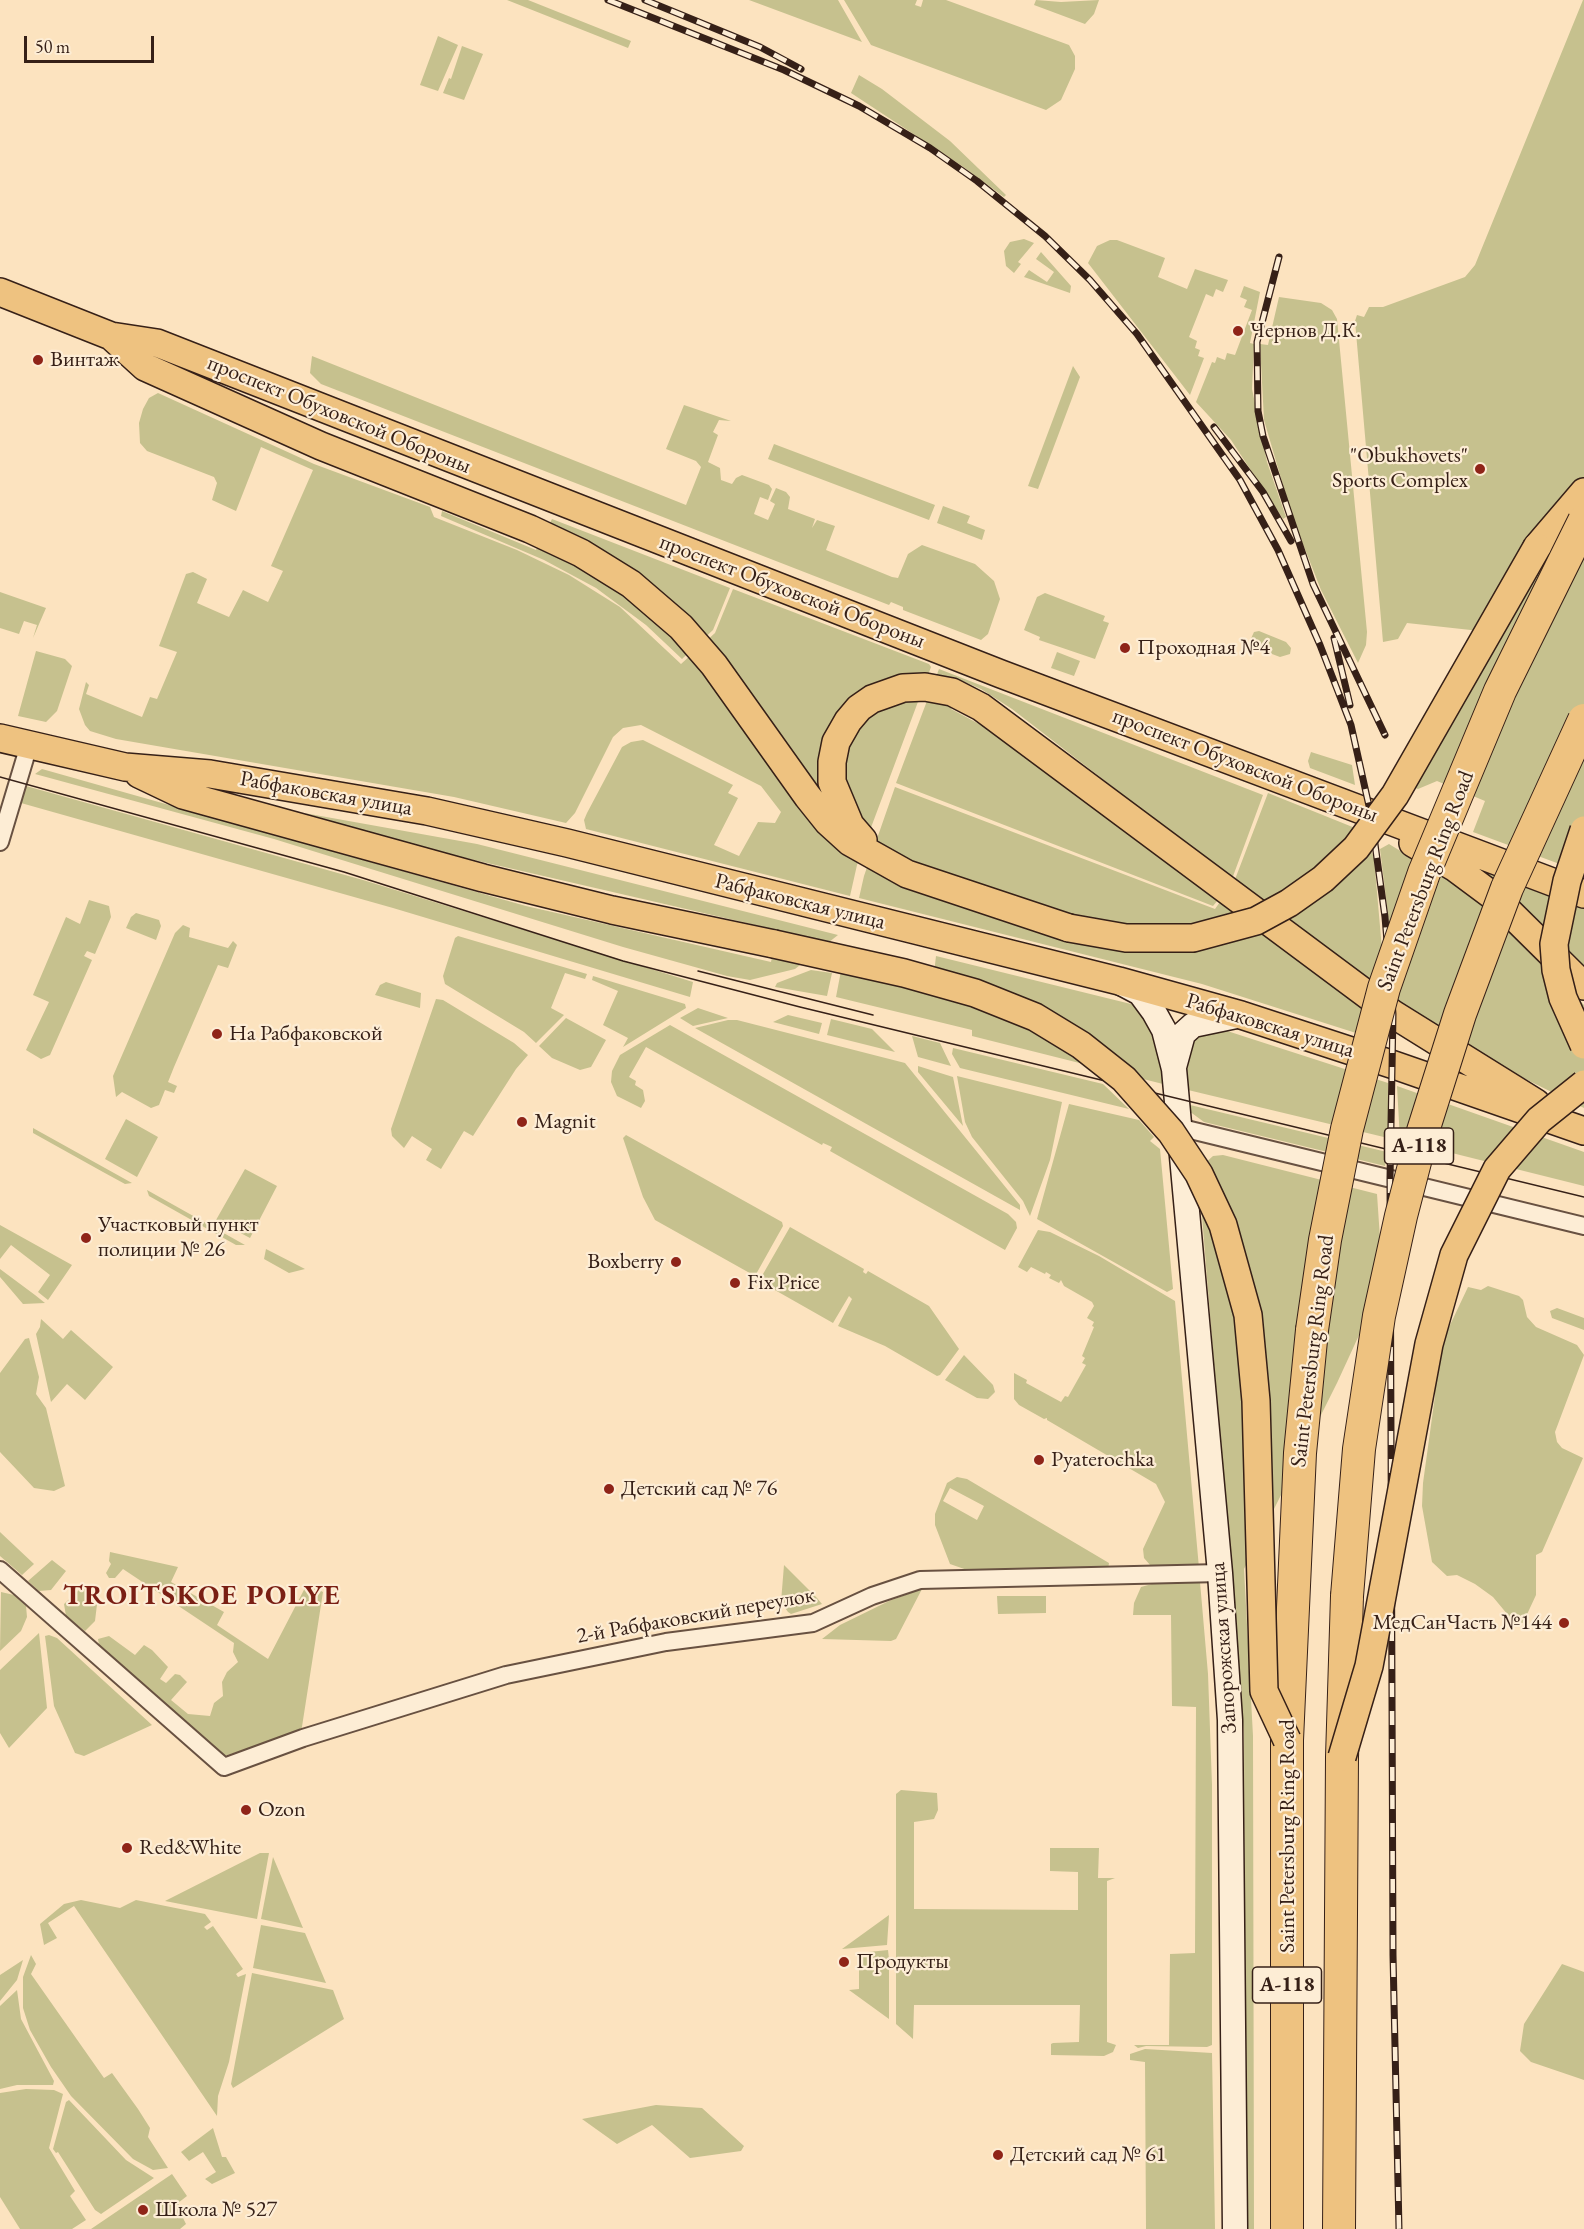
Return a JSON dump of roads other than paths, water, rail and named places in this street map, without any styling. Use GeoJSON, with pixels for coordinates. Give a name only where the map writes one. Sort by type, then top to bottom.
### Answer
{"type":"FeatureCollection","features":[{"type":"Feature","properties":{"kind":"highway","name":"Saint Petersburg Ring Road"},"geometry":{"type":"LineString","coordinates":[[1287,2229],[1287,1740],[1302,1431],[1312,1330],[1325,1240],[1347,1129],[1384,988],[1424,873],[1500,691],[1584,521]]}},
{"type":"Feature","properties":{"kind":"highway","name":"А-118"},"geometry":{"type":"LineString","coordinates":[[1339,2229],[1342,1757],[1347,1596],[1359,1449],[1379,1316],[1423,1131],[1460,1014],[1508,888],[1584,720]]}},
{"type":"Feature","properties":{"kind":"main road","name":"проспект Обуховской Обороны"},"geometry":{"type":"LineString","coordinates":[[0,292],[111,336],[157,344],[1336,802],[1414,828],[1584,894]]}},
{"type":"Feature","properties":{"kind":"main road"},"geometry":{"type":"LineString","coordinates":[[111,336],[145,367],[321,446],[530,529],[581,553],[631,584],[681,627],[714,665],[828,822],[850,842],[880,861],[908,874],[972,897],[1070,927],[1126,938],[1194,938],[1256,921],[1289,903],[1314,885],[1356,848],[1395,795],[1537,548],[1584,492]]}},
{"type":"Feature","properties":{"kind":"main road"},"geometry":{"type":"LineString","coordinates":[[880,861],[850,825],[838,799],[832,782],[832,762],[836,742],[859,708],[872,699],[903,687],[925,687],[952,692],[981,707],[1064,767],[1393,1014],[1581,1130]]}},
{"type":"Feature","properties":{"kind":"main road","name":"Рабфаковская улица"},"geometry":{"type":"LineString","coordinates":[[0,738],[125,767],[210,774],[427,811],[567,843],[1119,981],[1241,1016],[1581,1130]]}},
{"type":"Feature","properties":{"kind":"main road"},"geometry":{"type":"LineString","coordinates":[[125,767],[183,795],[483,878],[612,910],[904,973],[975,993],[1035,1017],[1082,1045],[1124,1080],[1171,1132],[1199,1174],[1223,1226],[1248,1315],[1256,1401],[1264,1691],[1287,1740]]}},
{"type":"Feature","properties":{"kind":"main road"},"geometry":{"type":"LineString","coordinates":[[1336,802],[1454,867],[1493,896],[1584,986]]}},
{"type":"Feature","properties":{"kind":"main road"},"geometry":{"type":"LineString","coordinates":[[1584,830],[1567,881],[1554,944],[1556,970],[1563,998],[1584,1045]]}},
{"type":"Feature","properties":{"kind":"main road"},"geometry":{"type":"LineString","coordinates":[[1342,1757],[1369,1666],[1429,1344],[1454,1255],[1497,1168],[1539,1120],[1584,1084]]}},
{"type":"Feature","properties":{"kind":"street"},"geometry":{"type":"LineString","coordinates":[[0,842],[29,745]]}},
{"type":"Feature","properties":{"kind":"street"},"geometry":{"type":"LineString","coordinates":[[1119,981],[1140,993],[1155,1012],[1164,1030],[1174,1069]]}},
{"type":"Feature","properties":{"kind":"street"},"geometry":{"type":"LineString","coordinates":[[1174,1069],[1183,1034],[1194,1024],[1241,1016]]}},
{"type":"Feature","properties":{"kind":"street","name":"Запорожская улица"},"geometry":{"type":"LineString","coordinates":[[1174,1069],[1220,1573],[1230,1720],[1235,2229]]}},
{"type":"Feature","properties":{"kind":"street"},"geometry":{"type":"LineString","coordinates":[[1178,1127],[1584,1226]]}},
{"type":"Feature","properties":{"kind":"street","name":"2-й Рабфаковский переулок"},"geometry":{"type":"LineString","coordinates":[[0,1570],[224,1767],[303,1738],[506,1675],[666,1642],[813,1623],[872,1596],[920,1580],[1220,1573]]}},
{"type":"Feature","properties":{"kind":"tram line"},"geometry":{"type":"LineString","coordinates":[[0,777],[344,872],[623,961],[800,1007],[1584,1197]]}},
{"type":"Feature","properties":{"kind":"tram line"},"geometry":{"type":"LineString","coordinates":[[698,971],[873,1015]]}},
{"type":"Feature","properties":{"kind":"railway"},"geometry":{"type":"LineString","coordinates":[[608,0],[784,70],[859,106],[930,148],[977,181],[1045,236],[1090,280],[1137,334],[1240,480],[1278,550],[1320,645],[1351,725],[1371,815],[1385,917],[1393,1014],[1390,1179],[1393,1955],[1399,2229]]}},
{"type":"Feature","properties":{"kind":"railway"},"geometry":{"type":"LineString","coordinates":[[645,0],[760,47],[801,69]]}},
{"type":"Feature","properties":{"kind":"railway"},"geometry":{"type":"LineString","coordinates":[[1279,257],[1257,342],[1258,411],[1263,436],[1313,584],[1385,735]]}},
{"type":"Feature","properties":{"kind":"railway"},"geometry":{"type":"LineString","coordinates":[[1214,427],[1263,492],[1291,541]]}},
{"type":"Feature","properties":{"kind":"railway"},"geometry":{"type":"LineString","coordinates":[[1334,638],[1350,705]]}},
{"type":"Feature","properties":{"kind":"place","name":"Чернов Д.К."},"geometry":{"type":"Point","coordinates":[1238,331]}},
{"type":"Feature","properties":{"kind":"place","name":"Винтаж"},"geometry":{"type":"Point","coordinates":[38,360]}},
{"type":"Feature","properties":{"kind":"place","name":"\"Obukhovets\" Sports Complex"},"geometry":{"type":"Point","coordinates":[1480,469]}},
{"type":"Feature","properties":{"kind":"place","name":"Проходная №4"},"geometry":{"type":"Point","coordinates":[1125,648]}},
{"type":"Feature","properties":{"kind":"place","name":"На Рабфаковской"},"geometry":{"type":"Point","coordinates":[217,1034]}},
{"type":"Feature","properties":{"kind":"place","name":"Magnit"},"geometry":{"type":"Point","coordinates":[522,1122]}},
{"type":"Feature","properties":{"kind":"place","name":"Участковый пункт полиции № 26"},"geometry":{"type":"Point","coordinates":[86,1238]}},
{"type":"Feature","properties":{"kind":"place","name":"Boxberry"},"geometry":{"type":"Point","coordinates":[676,1262]}},
{"type":"Feature","properties":{"kind":"place","name":"Fix Price"},"geometry":{"type":"Point","coordinates":[735,1283]}},
{"type":"Feature","properties":{"kind":"place","name":"Pyaterochka"},"geometry":{"type":"Point","coordinates":[1039,1460]}},
{"type":"Feature","properties":{"kind":"place","name":"Детский сад № 76"},"geometry":{"type":"Point","coordinates":[609,1489]}},
{"type":"Feature","properties":{"kind":"place","name":"МедСанЧасть №144"},"geometry":{"type":"Point","coordinates":[1564,1623]}},
{"type":"Feature","properties":{"kind":"place","name":"Ozon"},"geometry":{"type":"Point","coordinates":[246,1810]}},
{"type":"Feature","properties":{"kind":"place","name":"Red&White"},"geometry":{"type":"Point","coordinates":[127,1848]}},
{"type":"Feature","properties":{"kind":"place","name":"Продукты"},"geometry":{"type":"Point","coordinates":[844,1962]}},
{"type":"Feature","properties":{"kind":"place","name":"Детский сад № 61"},"geometry":{"type":"Point","coordinates":[998,2155]}},
{"type":"Feature","properties":{"kind":"place","name":"Школа № 527"},"geometry":{"type":"Point","coordinates":[143,2210]}},
{"type":"Feature","properties":{"kind":"district","name":"TROITSKOE POLYE"},"geometry":{"type":"Point","coordinates":[202,1596]}}]}
